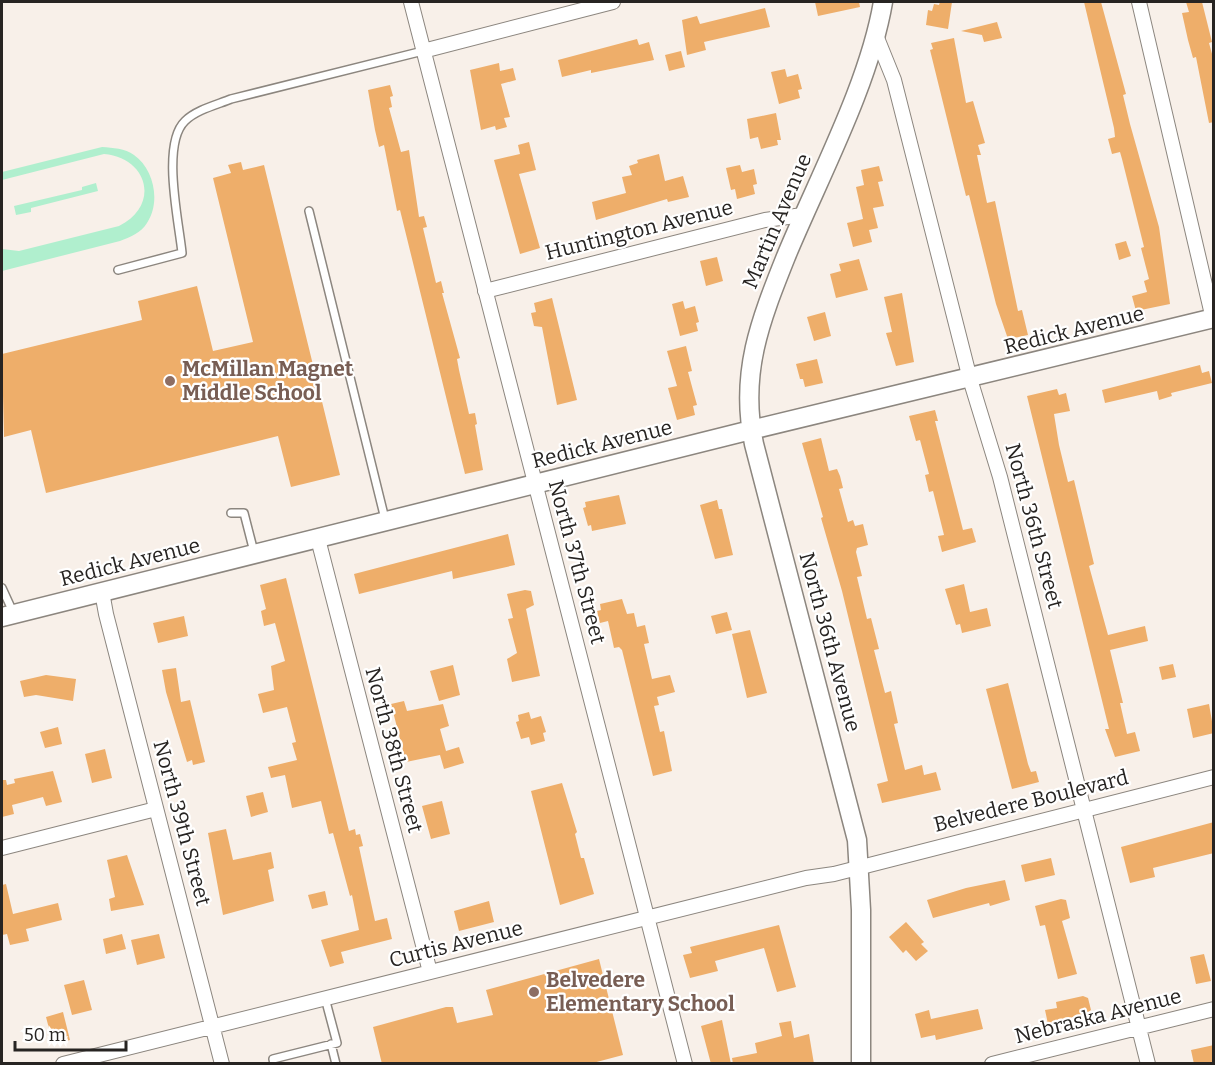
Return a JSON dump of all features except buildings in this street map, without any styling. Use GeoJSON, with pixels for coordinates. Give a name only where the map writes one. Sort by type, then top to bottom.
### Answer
{"type":"FeatureCollection","features":[{"type":"Feature","properties":{"kind":"street","name":"North 37th Street"},"geometry":{"type":"LineString","coordinates":[[411,2],[685,1064]]}},
{"type":"Feature","properties":{"kind":"street"},"geometry":{"type":"LineString","coordinates":[[423,51],[613,2]]}},
{"type":"Feature","properties":{"kind":"street"},"geometry":{"type":"LineString","coordinates":[[869,2],[877,38]]}},
{"type":"Feature","properties":{"kind":"street"},"geometry":{"type":"LineString","coordinates":[[877,38],[883,2]]}},
{"type":"Feature","properties":{"kind":"street"},"geometry":{"type":"LineString","coordinates":[[1139,2],[1213,318]]}},
{"type":"Feature","properties":{"kind":"street","name":"Martin Avenue"},"geometry":{"type":"LineString","coordinates":[[751,429],[749,394],[756,336],[803,215],[877,38]]}},
{"type":"Feature","properties":{"kind":"street","name":"North 36th Street"},"geometry":{"type":"LineString","coordinates":[[877,38],[894,80],[970,379],[1000,477],[1148,1064]]}},
{"type":"Feature","properties":{"kind":"street","name":"Huntington Avenue"},"geometry":{"type":"LineString","coordinates":[[485,291],[765,220],[803,215]]}},
{"type":"Feature","properties":{"kind":"street","name":"Redick Avenue"},"geometry":{"type":"LineString","coordinates":[[8,616],[751,429],[970,379],[1213,318]]}},
{"type":"Feature","properties":{"kind":"street","name":"North 36th Avenue"},"geometry":{"type":"LineString","coordinates":[[751,429],[854,829],[861,910],[861,1064]]}},
{"type":"Feature","properties":{"kind":"street","name":"North 38th Street"},"geometry":{"type":"LineString","coordinates":[[318,539],[430,972]]}},
{"type":"Feature","properties":{"kind":"street","name":"North 39th Street"},"geometry":{"type":"LineString","coordinates":[[102,592],[222,1064]]}},
{"type":"Feature","properties":{"kind":"street","name":"Belvedere Boulevard"},"geometry":{"type":"LineString","coordinates":[[859,867],[1214,777]]}},
{"type":"Feature","properties":{"kind":"street"},"geometry":{"type":"LineString","coordinates":[[2,848],[156,809]]}},
{"type":"Feature","properties":{"kind":"street","name":"Curtis Avenue"},"geometry":{"type":"LineString","coordinates":[[63,1064],[859,867]]}},
{"type":"Feature","properties":{"kind":"street","name":"Nebraska Avenue"},"geometry":{"type":"LineString","coordinates":[[992,1064],[1214,1009]]}},
{"type":"Feature","properties":{"kind":"lane"},"geometry":{"type":"LineString","coordinates":[[118,270],[182,253],[172,152],[184,121],[231,99],[423,51]]}},
{"type":"Feature","properties":{"kind":"lane"},"geometry":{"type":"LineString","coordinates":[[309,211],[385,522]]}},
{"type":"Feature","properties":{"kind":"lane"},"geometry":{"type":"LineString","coordinates":[[231,513],[244,513],[255,554]]}},
{"type":"Feature","properties":{"kind":"lane"},"geometry":{"type":"LineString","coordinates":[[2,588],[8,616]]}},
{"type":"Feature","properties":{"kind":"lane"},"geometry":{"type":"LineString","coordinates":[[274,1064],[273,1059],[337,1043],[325,998]]}},
{"type":"Feature","properties":{"kind":"lane"},"geometry":{"type":"LineString","coordinates":[[331,1044],[336,1064]]}},
{"type":"Feature","properties":{"kind":"green space"},"geometry":{"type":"Polygon","coordinates":[[[102,147],[127,151],[141,161],[151,177],[154,205],[145,226],[120,241],[2,271],[2,249],[19,251],[119,226],[132,217],[140,207],[144,195],[144,184],[139,173],[131,164],[119,157],[104,154],[2,180],[2,172],[102,147]]]}},
{"type":"Feature","properties":{"kind":"green space"},"geometry":{"type":"Polygon","coordinates":[[[96,183],[98,191],[31,208],[31,212],[16,215],[14,206],[82,190],[82,187],[96,183]]]}},
{"type":"Feature","properties":{"kind":"place","name":"McMillan Magnet Middle School"},"geometry":{"type":"Point","coordinates":[170,381]}},
{"type":"Feature","properties":{"kind":"place","name":"Belvedere Elementary School"},"geometry":{"type":"Point","coordinates":[534,992]}}]}
